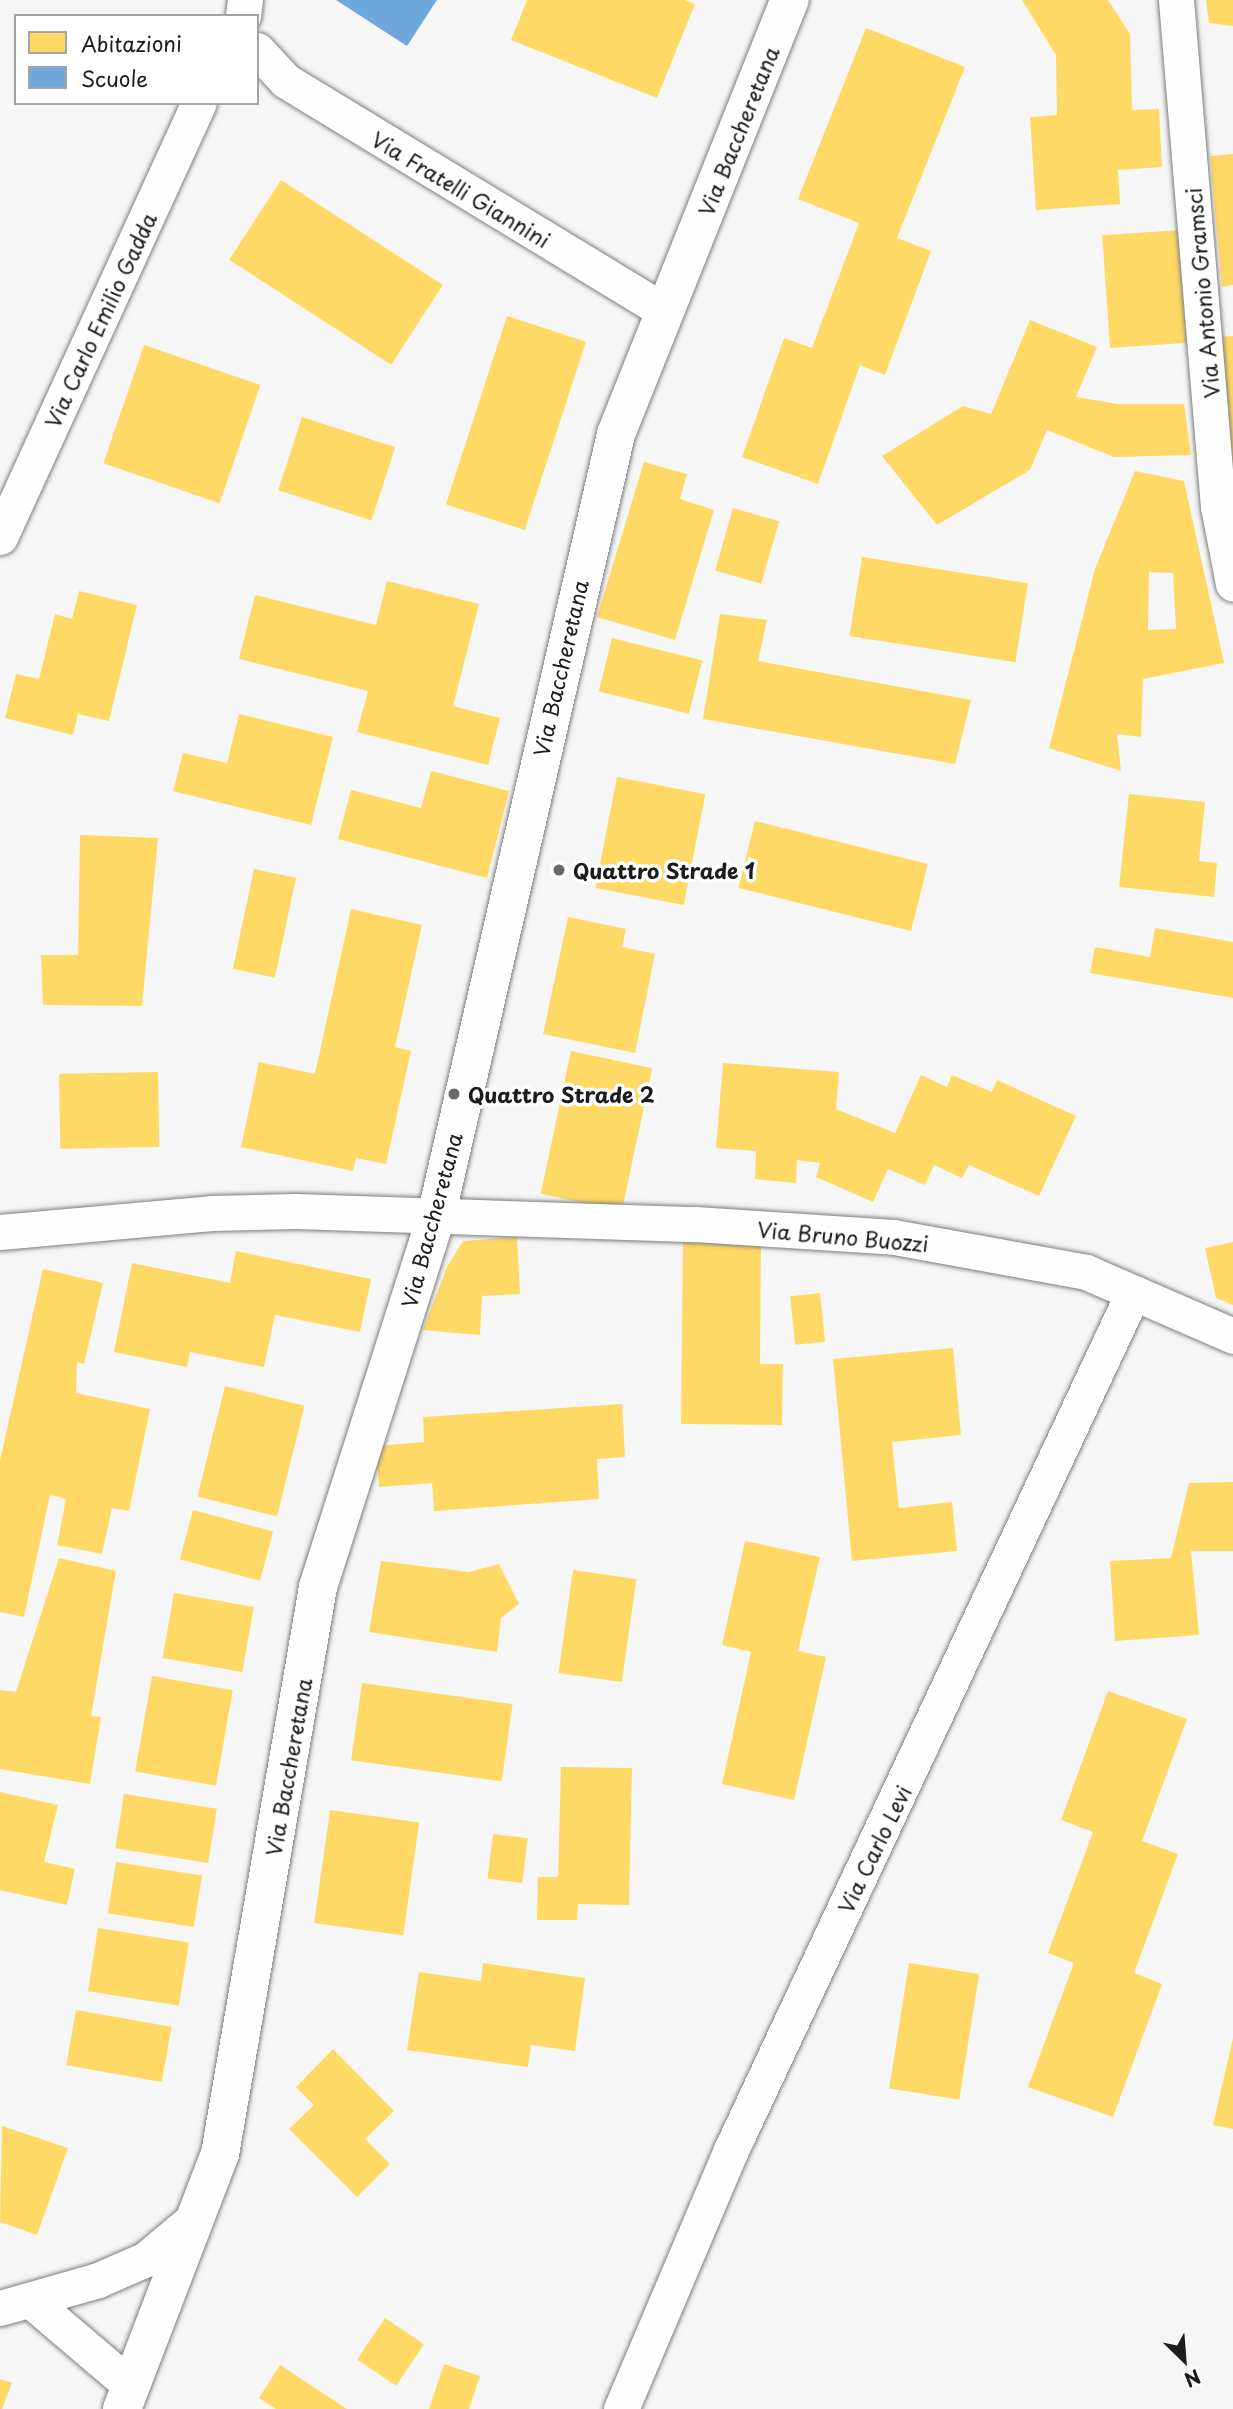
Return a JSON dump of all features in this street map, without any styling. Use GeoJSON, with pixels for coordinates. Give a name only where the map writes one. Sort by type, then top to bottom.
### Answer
{"type":"FeatureCollection","features":[{"type":"Feature","properties":{"kind":"street","name":"Via Baccheretana"},"geometry":{"type":"LineString","coordinates":[[127,2397],[220,2154],[318,1587],[436,1217],[593,519],[616,433],[790,0]]}},
{"type":"Feature","properties":{"kind":"street","name":"Via Antonio Gramsci"},"geometry":{"type":"LineString","coordinates":[[1176,0],[1218,506],[1233,584]]}},
{"type":"Feature","properties":{"kind":"street","name":"Via Fratelli Giannini"},"geometry":{"type":"LineString","coordinates":[[260,55],[286,81],[366,132],[664,311]]}},
{"type":"Feature","properties":{"kind":"street","name":"Via Carlo Emilio Gadda"},"geometry":{"type":"LineString","coordinates":[[0,537],[199,105]]}},
{"type":"Feature","properties":{"kind":"street","name":"Via Bruno Buozzi"},"geometry":{"type":"LineString","coordinates":[[6,1232],[211,1213],[695,1224],[894,1237],[1086,1272],[1233,1336]]}},
{"type":"Feature","properties":{"kind":"street","name":"Via Carlo Levi"},"geometry":{"type":"LineString","coordinates":[[621,2409],[730,2150],[1133,1293]]}},
{"type":"Feature","properties":{"kind":"street"},"geometry":{"type":"LineString","coordinates":[[15,2304],[98,2280],[146,2259],[197,2217]]}},
{"type":"Feature","properties":{"kind":"street"},"geometry":{"type":"LineString","coordinates":[[15,2304],[127,2397]]}},
{"type":"Feature","properties":{"kind":"building: Abitazioni"},"geometry":{"type":"Polygon","coordinates":[[[527,0],[685,0],[695,4],[657,98],[511,40],[527,0]]]}},
{"type":"Feature","properties":{"kind":"building: Abitazioni"},"geometry":{"type":"Polygon","coordinates":[[[1022,0],[1108,0],[1130,34],[1132,110],[1159,109],[1162,167],[1118,170],[1120,204],[1036,210],[1030,117],[1057,115],[1056,55],[1022,0]]]}},
{"type":"Feature","properties":{"kind":"building: Abitazioni"},"geometry":{"type":"Polygon","coordinates":[[[1206,0],[1233,0],[1233,26],[1209,23],[1206,0]]]}},
{"type":"Feature","properties":{"kind":"building: Abitazioni"},"geometry":{"type":"Polygon","coordinates":[[[866,28],[965,67],[897,238],[931,251],[885,375],[860,365],[818,484],[742,457],[784,338],[812,348],[859,223],[798,199],[866,28]]]}},
{"type":"Feature","properties":{"kind":"building: Abitazioni"},"geometry":{"type":"Polygon","coordinates":[[[1233,154],[1233,285],[1222,287],[1210,156],[1233,154]]]}},
{"type":"Feature","properties":{"kind":"building: Abitazioni"},"geometry":{"type":"Polygon","coordinates":[[[281,180],[443,285],[391,365],[229,260],[281,180]]]}},
{"type":"Feature","properties":{"kind":"building: Abitazioni"},"geometry":{"type":"Polygon","coordinates":[[[1179,230],[1187,343],[1110,348],[1102,235],[1179,230]]]}},
{"type":"Feature","properties":{"kind":"building: Abitazioni"},"geometry":{"type":"Polygon","coordinates":[[[507,316],[586,342],[525,530],[446,504],[507,316]]]}},
{"type":"Feature","properties":{"kind":"building: Abitazioni"},"geometry":{"type":"Polygon","coordinates":[[[1030,320],[1097,347],[1076,397],[1118,404],[1184,404],[1191,455],[1114,457],[1047,430],[1030,470],[937,525],[882,456],[963,406],[991,414],[1030,320]]]}},
{"type":"Feature","properties":{"kind":"building: Abitazioni"},"geometry":{"type":"Polygon","coordinates":[[[1233,336],[1233,464],[1229,464],[1218,337],[1233,336]]]}},
{"type":"Feature","properties":{"kind":"building: Abitazioni"},"geometry":{"type":"Polygon","coordinates":[[[144,345],[260,385],[220,503],[103,463],[144,345]]]}},
{"type":"Feature","properties":{"kind":"building: Abitazioni"},"geometry":{"type":"Polygon","coordinates":[[[302,417],[395,447],[371,521],[278,490],[302,417]]]}},
{"type":"Feature","properties":{"kind":"building: Abitazioni"},"geometry":{"type":"Polygon","coordinates":[[[644,462],[687,474],[680,499],[714,510],[675,640],[597,617],[644,462]]]}},
{"type":"Feature","properties":{"kind":"building: Abitazioni"},"geometry":{"type":"Polygon","coordinates":[[[1135,471],[1184,481],[1224,663],[1143,679],[1141,737],[1117,734],[1121,771],[1049,748],[1095,569],[1135,471]],[[1149,572],[1148,630],[1176,629],[1173,573],[1149,572]]]}},
{"type":"Feature","properties":{"kind":"building: Abitazioni"},"geometry":{"type":"Polygon","coordinates":[[[733,508],[779,521],[761,584],[715,570],[733,508]]]}},
{"type":"Feature","properties":{"kind":"building: Abitazioni"},"geometry":{"type":"Polygon","coordinates":[[[862,557],[1028,583],[1015,662],[849,636],[862,557]]]}},
{"type":"Feature","properties":{"kind":"building: Abitazioni"},"geometry":{"type":"Polygon","coordinates":[[[387,581],[479,604],[453,706],[500,718],[488,765],[357,732],[368,691],[239,659],[255,595],[376,625],[387,581]]]}},
{"type":"Feature","properties":{"kind":"building: Abitazioni"},"geometry":{"type":"Polygon","coordinates":[[[79,591],[137,605],[109,721],[78,714],[73,735],[5,718],[16,674],[39,679],[55,614],[72,619],[79,591]]]}},
{"type":"Feature","properties":{"kind":"building: Abitazioni"},"geometry":{"type":"Polygon","coordinates":[[[720,614],[767,620],[758,661],[971,700],[955,764],[703,719],[720,614]]]}},
{"type":"Feature","properties":{"kind":"building: Abitazioni"},"geometry":{"type":"Polygon","coordinates":[[[612,638],[702,660],[689,714],[599,691],[612,638]]]}},
{"type":"Feature","properties":{"kind":"building: Abitazioni"},"geometry":{"type":"Polygon","coordinates":[[[239,714],[333,737],[311,825],[173,791],[183,753],[227,763],[239,714]]]}},
{"type":"Feature","properties":{"kind":"building: Abitazioni"},"geometry":{"type":"Polygon","coordinates":[[[431,771],[509,791],[487,878],[338,839],[351,790],[421,808],[431,771]]]}},
{"type":"Feature","properties":{"kind":"building: Abitazioni"},"geometry":{"type":"Polygon","coordinates":[[[617,777],[705,794],[684,905],[595,888],[617,777]]]}},
{"type":"Feature","properties":{"kind":"building: Abitazioni"},"geometry":{"type":"Polygon","coordinates":[[[1129,794],[1205,802],[1199,861],[1217,863],[1214,897],[1119,887],[1129,794]]]}},
{"type":"Feature","properties":{"kind":"building: Abitazioni"},"geometry":{"type":"Polygon","coordinates":[[[755,821],[928,864],[911,931],[738,888],[755,821]]]}},
{"type":"Feature","properties":{"kind":"building: Abitazioni"},"geometry":{"type":"Polygon","coordinates":[[[80,835],[158,838],[142,1006],[43,1005],[41,955],[78,955],[80,835]]]}},
{"type":"Feature","properties":{"kind":"building: Abitazioni"},"geometry":{"type":"Polygon","coordinates":[[[254,869],[296,878],[275,978],[233,969],[254,869]]]}},
{"type":"Feature","properties":{"kind":"building: Abitazioni"},"geometry":{"type":"Polygon","coordinates":[[[351,909],[422,925],[395,1047],[411,1051],[386,1164],[356,1158],[353,1171],[241,1147],[259,1062],[315,1074],[351,909]]]}},
{"type":"Feature","properties":{"kind":"building: Abitazioni"},"geometry":{"type":"Polygon","coordinates":[[[568,917],[626,929],[622,947],[655,954],[635,1053],[543,1034],[568,917]]]}},
{"type":"Feature","properties":{"kind":"building: Abitazioni"},"geometry":{"type":"Polygon","coordinates":[[[1155,928],[1233,942],[1233,998],[1090,973],[1095,947],[1150,957],[1155,928]]]}},
{"type":"Feature","properties":{"kind":"building: Abitazioni"},"geometry":{"type":"Polygon","coordinates":[[[571,1051],[652,1068],[622,1211],[541,1194],[571,1051]]]}},
{"type":"Feature","properties":{"kind":"building: Abitazioni"},"geometry":{"type":"Polygon","coordinates":[[[723,1063],[839,1072],[836,1109],[895,1133],[921,1075],[947,1087],[952,1075],[992,1092],[997,1080],[1076,1116],[1039,1196],[969,1165],[962,1178],[934,1165],[925,1185],[888,1169],[873,1202],[816,1177],[820,1163],[797,1160],[796,1183],[755,1179],[756,1151],[716,1148],[723,1063]]]}},
{"type":"Feature","properties":{"kind":"building: Abitazioni"},"geometry":{"type":"Polygon","coordinates":[[[158,1072],[159,1147],[60,1149],[59,1074],[158,1072]]]}},
{"type":"Feature","properties":{"kind":"building: Abitazioni"},"geometry":{"type":"Polygon","coordinates":[[[517,1237],[520,1294],[482,1296],[480,1335],[423,1330],[447,1267],[463,1241],[517,1237]]]}},
{"type":"Feature","properties":{"kind":"building: Abitazioni"},"geometry":{"type":"Polygon","coordinates":[[[683,1238],[761,1238],[760,1364],[783,1364],[782,1425],[681,1424],[683,1238]]]}},
{"type":"Feature","properties":{"kind":"building: Abitazioni"},"geometry":{"type":"Polygon","coordinates":[[[1233,1242],[1233,1305],[1216,1298],[1205,1248],[1233,1242]]]}},
{"type":"Feature","properties":{"kind":"building: Abitazioni"},"geometry":{"type":"Polygon","coordinates":[[[236,1251],[371,1279],[360,1332],[275,1315],[264,1367],[190,1352],[187,1367],[114,1352],[132,1263],[230,1283],[236,1251]]]}},
{"type":"Feature","properties":{"kind":"building: Abitazioni"},"geometry":{"type":"Polygon","coordinates":[[[43,1269],[103,1283],[84,1364],[77,1362],[76,1393],[150,1409],[129,1511],[112,1508],[102,1554],[57,1545],[66,1499],[50,1495],[24,1617],[0,1612],[0,1460],[43,1269]]]}},
{"type":"Feature","properties":{"kind":"building: Abitazioni"},"geometry":{"type":"Polygon","coordinates":[[[820,1293],[825,1342],[795,1345],[790,1296],[820,1293]]]}},
{"type":"Feature","properties":{"kind":"building: Abitazioni"},"geometry":{"type":"Polygon","coordinates":[[[953,1348],[961,1435],[892,1442],[899,1508],[952,1502],[957,1551],[852,1561],[833,1359],[953,1348]]]}},
{"type":"Feature","properties":{"kind":"building: Abitazioni"},"geometry":{"type":"Polygon","coordinates":[[[225,1386],[305,1406],[277,1516],[197,1497],[225,1386]]]}},
{"type":"Feature","properties":{"kind":"building: Abitazioni"},"geometry":{"type":"Polygon","coordinates":[[[622,1404],[625,1457],[597,1459],[599,1499],[434,1511],[432,1483],[379,1487],[376,1446],[424,1442],[423,1417],[622,1404]]]}},
{"type":"Feature","properties":{"kind":"building: Abitazioni"},"geometry":{"type":"Polygon","coordinates":[[[1233,1482],[1233,1551],[1191,1551],[1199,1635],[1115,1641],[1110,1561],[1171,1558],[1189,1483],[1233,1482]]]}},
{"type":"Feature","properties":{"kind":"building: Abitazioni"},"geometry":{"type":"Polygon","coordinates":[[[193,1510],[273,1531],[260,1581],[180,1559],[193,1510]]]}},
{"type":"Feature","properties":{"kind":"building: Abitazioni"},"geometry":{"type":"Polygon","coordinates":[[[745,1541],[820,1557],[798,1651],[826,1657],[794,1800],[722,1784],[751,1652],[722,1645],[745,1541]]]}},
{"type":"Feature","properties":{"kind":"building: Abitazioni"},"geometry":{"type":"Polygon","coordinates":[[[59,1558],[116,1571],[91,1716],[101,1717],[90,1784],[0,1769],[0,1690],[16,1692],[59,1558]]]}},
{"type":"Feature","properties":{"kind":"building: Abitazioni"},"geometry":{"type":"Polygon","coordinates":[[[381,1561],[469,1572],[499,1564],[519,1604],[501,1618],[497,1652],[369,1632],[381,1561]]]}},
{"type":"Feature","properties":{"kind":"building: Abitazioni"},"geometry":{"type":"Polygon","coordinates":[[[573,1570],[636,1579],[622,1682],[559,1673],[573,1570]]]}},
{"type":"Feature","properties":{"kind":"building: Abitazioni"},"geometry":{"type":"Polygon","coordinates":[[[174,1593],[254,1607],[242,1672],[163,1658],[174,1593]]]}},
{"type":"Feature","properties":{"kind":"building: Abitazioni"},"geometry":{"type":"Polygon","coordinates":[[[152,1676],[233,1690],[216,1786],[135,1772],[152,1676]]]}},
{"type":"Feature","properties":{"kind":"building: Abitazioni"},"geometry":{"type":"Polygon","coordinates":[[[362,1683],[513,1704],[502,1781],[351,1760],[362,1683]]]}},
{"type":"Feature","properties":{"kind":"building: Abitazioni"},"geometry":{"type":"Polygon","coordinates":[[[1108,1691],[1187,1719],[1142,1841],[1178,1854],[1134,1973],[1162,1984],[1113,2117],[1028,2087],[1074,1963],[1048,1953],[1093,1832],[1061,1820],[1108,1691]]]}},
{"type":"Feature","properties":{"kind":"building: Abitazioni"},"geometry":{"type":"Polygon","coordinates":[[[561,1767],[632,1768],[629,1905],[578,1904],[577,1920],[537,1920],[538,1877],[558,1877],[561,1767]]]}},
{"type":"Feature","properties":{"kind":"building: Abitazioni"},"geometry":{"type":"Polygon","coordinates":[[[0,1792],[58,1805],[44,1862],[75,1869],[67,1905],[0,1890],[0,1792]]]}},
{"type":"Feature","properties":{"kind":"building: Abitazioni"},"geometry":{"type":"Polygon","coordinates":[[[124,1794],[217,1809],[208,1863],[115,1848],[124,1794]]]}},
{"type":"Feature","properties":{"kind":"building: Abitazioni"},"geometry":{"type":"Polygon","coordinates":[[[330,1810],[419,1823],[403,1935],[314,1923],[330,1810]]]}},
{"type":"Feature","properties":{"kind":"building: Abitazioni"},"geometry":{"type":"Polygon","coordinates":[[[493,1834],[528,1838],[522,1883],[488,1879],[493,1834]]]}},
{"type":"Feature","properties":{"kind":"building: Abitazioni"},"geometry":{"type":"Polygon","coordinates":[[[116,1862],[202,1876],[194,1927],[108,1913],[116,1862]]]}},
{"type":"Feature","properties":{"kind":"building: Abitazioni"},"geometry":{"type":"Polygon","coordinates":[[[98,1928],[189,1942],[179,2006],[88,1991],[98,1928]]]}},
{"type":"Feature","properties":{"kind":"building: Abitazioni"},"geometry":{"type":"Polygon","coordinates":[[[483,1963],[585,1978],[575,2051],[531,2045],[528,2067],[407,2050],[419,1972],[481,1981],[483,1963]]]}},
{"type":"Feature","properties":{"kind":"building: Abitazioni"},"geometry":{"type":"Polygon","coordinates":[[[909,1963],[979,1974],[959,2100],[889,2088],[909,1963]]]}},
{"type":"Feature","properties":{"kind":"building: Abitazioni"},"geometry":{"type":"Polygon","coordinates":[[[76,2010],[172,2027],[162,2082],[66,2065],[76,2010]]]}},
{"type":"Feature","properties":{"kind":"building: Abitazioni"},"geometry":{"type":"Polygon","coordinates":[[[1233,2038],[1233,2129],[1213,2125],[1233,2038]]]}},
{"type":"Feature","properties":{"kind":"building: Abitazioni"},"geometry":{"type":"Polygon","coordinates":[[[333,2049],[394,2111],[365,2139],[390,2164],[357,2197],[289,2129],[314,2105],[296,2087],[333,2049]]]}},
{"type":"Feature","properties":{"kind":"building: Abitazioni"},"geometry":{"type":"Polygon","coordinates":[[[2,2126],[68,2148],[37,2235],[0,2222],[2,2126]]]}},
{"type":"Feature","properties":{"kind":"building: Abitazioni"},"geometry":{"type":"Polygon","coordinates":[[[385,2318],[424,2344],[396,2386],[357,2359],[385,2318]]]}},
{"type":"Feature","properties":{"kind":"building: Abitazioni"},"geometry":{"type":"Polygon","coordinates":[[[444,2364],[480,2376],[469,2409],[429,2409],[444,2364]]]}},
{"type":"Feature","properties":{"kind":"building: Abitazioni"},"geometry":{"type":"Polygon","coordinates":[[[280,2365],[347,2409],[276,2409],[259,2398],[280,2365]]]}},
{"type":"Feature","properties":{"kind":"building: Abitazioni"},"geometry":{"type":"Polygon","coordinates":[[[0,2379],[12,2383],[2,2409],[0,2409],[0,2379]]]}},
{"type":"Feature","properties":{"kind":"building: Scuole"},"geometry":{"type":"Polygon","coordinates":[[[336,0],[437,0],[407,46],[336,0]]]}},
{"type":"Feature","properties":{"kind":"place","name":"Quattro Strade 1"},"geometry":{"type":"Point","coordinates":[559,870]}},
{"type":"Feature","properties":{"kind":"place","name":"Quattro Strade 2"},"geometry":{"type":"Point","coordinates":[454,1094]}}]}
